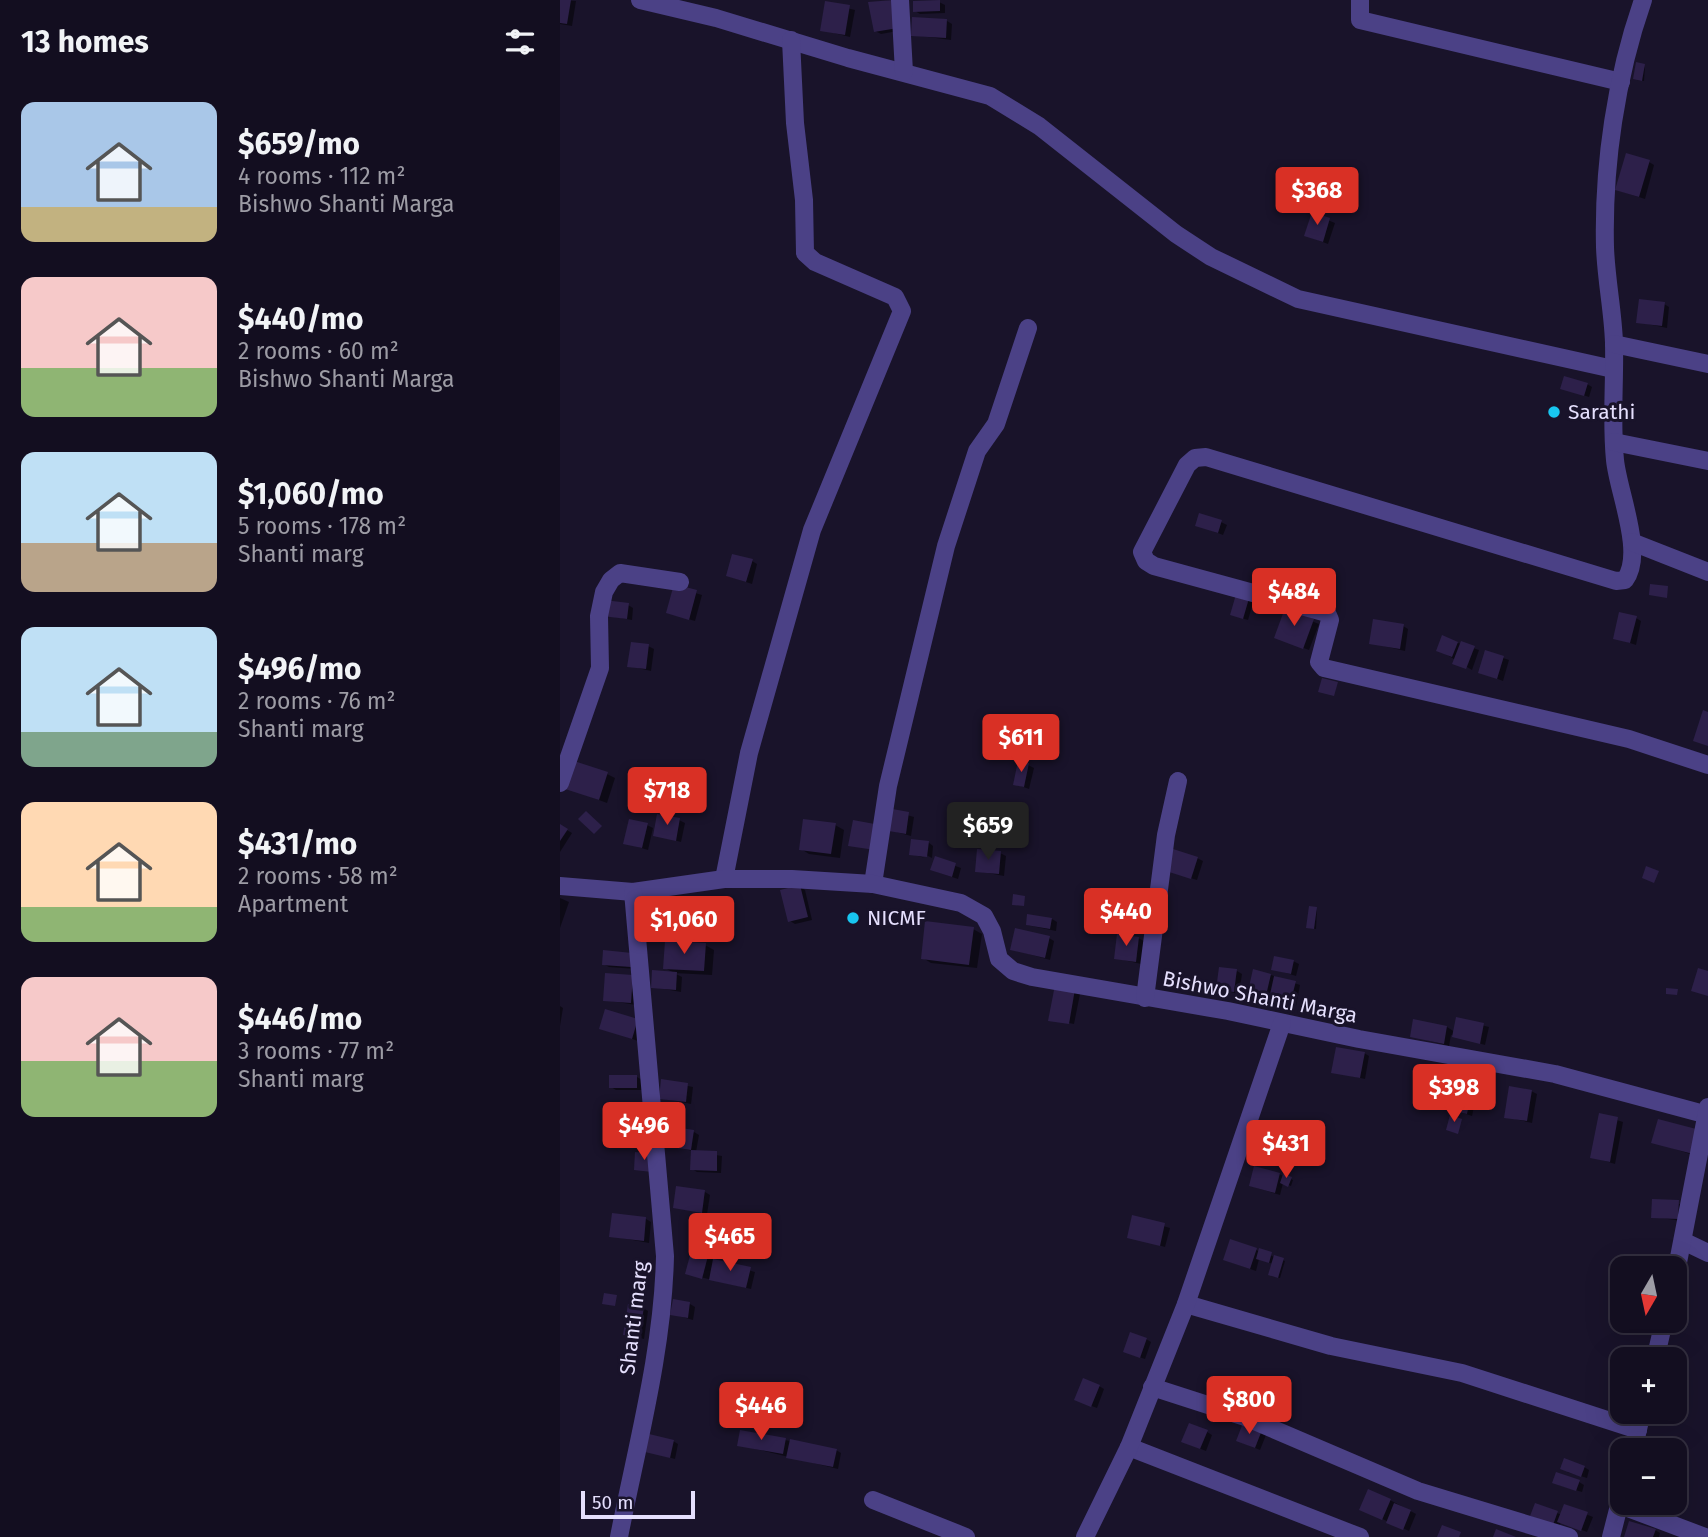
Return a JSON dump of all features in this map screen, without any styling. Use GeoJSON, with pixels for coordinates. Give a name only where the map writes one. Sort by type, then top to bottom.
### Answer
{"type":"FeatureCollection","features":[{"type":"Feature","properties":{"kind":"street"},"geometry":{"type":"LineString","coordinates":[[640,0],[990,96],[1014,109],[1082,158],[1187,242],[1249,278],[1298,299],[1613,369]]}},
{"type":"Feature","properties":{"kind":"street"},"geometry":{"type":"LineString","coordinates":[[900,0],[904,72]]}},
{"type":"Feature","properties":{"kind":"street"},"geometry":{"type":"LineString","coordinates":[[1360,0],[1360,20],[1621,82]]}},
{"type":"Feature","properties":{"kind":"street"},"geometry":{"type":"LineString","coordinates":[[1643,0],[1621,82],[1606,196],[1605,249],[1614,344],[1615,462],[1632,542],[1629,575],[1625,580],[1616,581],[1206,457],[1195,458],[1187,465],[1142,552],[1146,561],[1154,566],[1327,613],[1330,620],[1319,662],[1324,668],[1629,739],[1708,765]]}},
{"type":"Feature","properties":{"kind":"street"},"geometry":{"type":"LineString","coordinates":[[724,879],[749,753],[812,530],[901,311],[901,304],[895,297],[815,262],[805,253],[804,200],[795,124],[791,40]]}},
{"type":"Feature","properties":{"kind":"street"},"geometry":{"type":"LineString","coordinates":[[873,884],[888,786],[946,546],[978,451],[996,424],[1028,328]]}},
{"type":"Feature","properties":{"kind":"street"},"geometry":{"type":"LineString","coordinates":[[1614,344],[1708,364]]}},
{"type":"Feature","properties":{"kind":"street"},"geometry":{"type":"LineString","coordinates":[[1614,442],[1708,461]]}},
{"type":"Feature","properties":{"kind":"street"},"geometry":{"type":"LineString","coordinates":[[1632,542],[1708,572]]}},
{"type":"Feature","properties":{"kind":"street"},"geometry":{"type":"LineString","coordinates":[[560,783],[600,668],[599,616],[604,592],[611,580],[620,573],[632,573],[680,582]]}},
{"type":"Feature","properties":{"kind":"street"},"geometry":{"type":"LineString","coordinates":[[1145,998],[1166,835],[1178,780]]}},
{"type":"Feature","properties":{"kind":"street","name":"Bishwo Shanti Marga"},"geometry":{"type":"LineString","coordinates":[[560,886],[633,892],[724,879],[792,878],[873,884],[961,903],[984,916],[992,930],[999,959],[1013,971],[1555,1074],[1707,1112]]}},
{"type":"Feature","properties":{"kind":"street","name":"Shanti marg"},"geometry":{"type":"LineString","coordinates":[[619,1537],[652,1370],[664,1292],[665,1256],[633,892]]}},
{"type":"Feature","properties":{"kind":"street"},"geometry":{"type":"LineString","coordinates":[[1085,1537],[1129,1447],[1186,1304],[1282,1023]]}},
{"type":"Feature","properties":{"kind":"street"},"geometry":{"type":"LineString","coordinates":[[1680,1256],[1707,1112]]}},
{"type":"Feature","properties":{"kind":"street"},"geometry":{"type":"LineString","coordinates":[[1684,1241],[1708,1253]]}},
{"type":"Feature","properties":{"kind":"street"},"geometry":{"type":"LineString","coordinates":[[1186,1304],[1331,1346],[1462,1373],[1610,1413]]}},
{"type":"Feature","properties":{"kind":"street"},"geometry":{"type":"LineString","coordinates":[[1152,1387],[1245,1417],[1418,1491],[1569,1537]]}},
{"type":"Feature","properties":{"kind":"street"},"geometry":{"type":"LineString","coordinates":[[1129,1447],[1360,1537]]}},
{"type":"Feature","properties":{"kind":"street"},"geometry":{"type":"LineString","coordinates":[[873,1500],[966,1537]]}},
{"type":"Feature","properties":{"kind":"street"},"geometry":{"type":"LineString","coordinates":[[1611,1537],[1617,1515]]}},
{"type":"Feature","properties":{"kind":"street"},"geometry":{"type":"LineString","coordinates":[[1657,1515],[1706,1537]]}},
{"type":"Feature","properties":{"kind":"building"},"geometry":{"type":"Polygon","coordinates":[[[560,0],[571,0],[567,24],[560,23],[560,0]]]}},
{"type":"Feature","properties":{"kind":"building"},"geometry":{"type":"Polygon","coordinates":[[[893,0],[898,28],[874,32],[868,2],[893,0]]]}},
{"type":"Feature","properties":{"kind":"building"},"geometry":{"type":"Polygon","coordinates":[[[940,0],[940,11],[913,12],[913,1],[940,0]]]}},
{"type":"Feature","properties":{"kind":"building"},"geometry":{"type":"Polygon","coordinates":[[[825,1],[850,5],[845,35],[820,31],[825,1]]]}},
{"type":"Feature","properties":{"kind":"building"},"geometry":{"type":"Polygon","coordinates":[[[912,17],[947,19],[946,38],[911,36],[912,17]]]}},
{"type":"Feature","properties":{"kind":"building"},"geometry":{"type":"Polygon","coordinates":[[[1636,62],[1645,64],[1642,81],[1633,79],[1636,62]]]}},
{"type":"Feature","properties":{"kind":"building"},"geometry":{"type":"Polygon","coordinates":[[[1626,153],[1650,160],[1639,197],[1615,190],[1626,153]]]}},
{"type":"Feature","properties":{"kind":"building"},"geometry":{"type":"Polygon","coordinates":[[[1312,212],[1330,218],[1323,242],[1304,236],[1312,212]]]}},
{"type":"Feature","properties":{"kind":"building"},"geometry":{"type":"Polygon","coordinates":[[[1639,299],[1665,302],[1662,326],[1636,323],[1639,299]]]}},
{"type":"Feature","properties":{"kind":"building"},"geometry":{"type":"Polygon","coordinates":[[[1564,376],[1588,383],[1584,396],[1560,389],[1564,376]]]}},
{"type":"Feature","properties":{"kind":"building"},"geometry":{"type":"Polygon","coordinates":[[[1199,513],[1222,520],[1218,533],[1195,526],[1199,513]]]}},
{"type":"Feature","properties":{"kind":"building"},"geometry":{"type":"Polygon","coordinates":[[[732,554],[753,559],[746,582],[726,576],[732,554]]]}},
{"type":"Feature","properties":{"kind":"building"},"geometry":{"type":"Polygon","coordinates":[[[674,584],[697,590],[689,620],[666,613],[674,584]]]}},
{"type":"Feature","properties":{"kind":"building"},"geometry":{"type":"Polygon","coordinates":[[[1650,584],[1668,586],[1667,598],[1649,595],[1650,584]]]}},
{"type":"Feature","properties":{"kind":"building"},"geometry":{"type":"Polygon","coordinates":[[[1237,591],[1250,595],[1243,619],[1230,615],[1237,591]]]}},
{"type":"Feature","properties":{"kind":"building"},"geometry":{"type":"Polygon","coordinates":[[[604,600],[629,603],[627,619],[602,616],[604,600]]]}},
{"type":"Feature","properties":{"kind":"building"},"geometry":{"type":"Polygon","coordinates":[[[1285,608],[1314,619],[1303,649],[1274,638],[1285,608]]]}},
{"type":"Feature","properties":{"kind":"building"},"geometry":{"type":"Polygon","coordinates":[[[1619,612],[1637,616],[1630,643],[1613,639],[1619,612]]]}},
{"type":"Feature","properties":{"kind":"building"},"geometry":{"type":"Polygon","coordinates":[[[1373,619],[1404,624],[1400,649],[1369,644],[1373,619]]]}},
{"type":"Feature","properties":{"kind":"building"},"geometry":{"type":"Polygon","coordinates":[[[1442,635],[1458,642],[1452,657],[1436,651],[1442,635]]]}},
{"type":"Feature","properties":{"kind":"building"},"geometry":{"type":"Polygon","coordinates":[[[1461,641],[1475,646],[1466,669],[1452,664],[1461,641]]]}},
{"type":"Feature","properties":{"kind":"building"},"geometry":{"type":"Polygon","coordinates":[[[631,642],[649,644],[646,669],[627,667],[631,642]]]}},
{"type":"Feature","properties":{"kind":"building"},"geometry":{"type":"Polygon","coordinates":[[[1485,650],[1504,656],[1497,679],[1478,673],[1485,650]]]}},
{"type":"Feature","properties":{"kind":"building"},"geometry":{"type":"Polygon","coordinates":[[[1322,678],[1338,682],[1334,696],[1318,692],[1322,678]]]}},
{"type":"Feature","properties":{"kind":"building"},"geometry":{"type":"Polygon","coordinates":[[[1703,710],[1708,712],[1708,746],[1693,741],[1703,710]]]}},
{"type":"Feature","properties":{"kind":"building"},"geometry":{"type":"Polygon","coordinates":[[[571,760],[608,772],[599,800],[562,788],[571,760]]]}},
{"type":"Feature","properties":{"kind":"building"},"geometry":{"type":"Polygon","coordinates":[[[1018,761],[1029,763],[1024,787],[1013,785],[1018,761]]]}},
{"type":"Feature","properties":{"kind":"building"},"geometry":{"type":"Polygon","coordinates":[[[887,808],[909,812],[906,834],[883,830],[887,808]]]}},
{"type":"Feature","properties":{"kind":"building"},"geometry":{"type":"Polygon","coordinates":[[[586,811],[602,826],[594,834],[578,819],[586,811]]]}},
{"type":"Feature","properties":{"kind":"building"},"geometry":{"type":"Polygon","coordinates":[[[657,814],[680,818],[676,841],[653,836],[657,814]]]}},
{"type":"Feature","properties":{"kind":"building"},"geometry":{"type":"Polygon","coordinates":[[[629,819],[648,823],[642,848],[623,844],[629,819]]]}},
{"type":"Feature","properties":{"kind":"building"},"geometry":{"type":"Polygon","coordinates":[[[803,819],[836,823],[831,854],[799,850],[803,819]]]}},
{"type":"Feature","properties":{"kind":"building"},"geometry":{"type":"Polygon","coordinates":[[[853,820],[880,825],[875,850],[848,846],[853,820]]]}},
{"type":"Feature","properties":{"kind":"building"},"geometry":{"type":"Polygon","coordinates":[[[560,824],[568,829],[560,841],[560,824]]]}},
{"type":"Feature","properties":{"kind":"building"},"geometry":{"type":"Polygon","coordinates":[[[911,839],[929,841],[927,857],[909,855],[911,839]]]}},
{"type":"Feature","properties":{"kind":"building"},"geometry":{"type":"Polygon","coordinates":[[[977,849],[1001,851],[999,874],[975,872],[977,849]]]}},
{"type":"Feature","properties":{"kind":"building"},"geometry":{"type":"Polygon","coordinates":[[[1173,849],[1198,857],[1191,879],[1166,871],[1173,849]]]}},
{"type":"Feature","properties":{"kind":"building"},"geometry":{"type":"Polygon","coordinates":[[[935,856],[956,863],[952,877],[930,870],[935,856]]]}},
{"type":"Feature","properties":{"kind":"building"},"geometry":{"type":"Polygon","coordinates":[[[1646,866],[1659,871],[1654,883],[1642,878],[1646,866]]]}},
{"type":"Feature","properties":{"kind":"building"},"geometry":{"type":"Polygon","coordinates":[[[800,885],[808,917],[788,922],[780,890],[800,885]]]}},
{"type":"Feature","properties":{"kind":"building"},"geometry":{"type":"Polygon","coordinates":[[[1013,894],[1025,896],[1024,906],[1012,905],[1013,894]]]}},
{"type":"Feature","properties":{"kind":"building"},"geometry":{"type":"Polygon","coordinates":[[[1309,906],[1317,907],[1314,929],[1306,928],[1309,906]]]}},
{"type":"Feature","properties":{"kind":"building"},"geometry":{"type":"Polygon","coordinates":[[[1027,914],[1052,918],[1050,929],[1026,925],[1027,914]]]}},
{"type":"Feature","properties":{"kind":"building"},"geometry":{"type":"Polygon","coordinates":[[[925,921],[974,927],[969,965],[921,959],[925,921]]]}},
{"type":"Feature","properties":{"kind":"building"},"geometry":{"type":"Polygon","coordinates":[[[1015,928],[1050,936],[1045,958],[1010,950],[1015,928]]]}},
{"type":"Feature","properties":{"kind":"building"},"geometry":{"type":"Polygon","coordinates":[[[1117,934],[1139,937],[1136,962],[1114,959],[1117,934]]]}},
{"type":"Feature","properties":{"kind":"building"},"geometry":{"type":"Polygon","coordinates":[[[665,941],[706,943],[704,971],[663,969],[665,941]]]}},
{"type":"Feature","properties":{"kind":"building"},"geometry":{"type":"Polygon","coordinates":[[[603,950],[632,953],[631,967],[602,965],[603,950]]]}},
{"type":"Feature","properties":{"kind":"building"},"geometry":{"type":"Polygon","coordinates":[[[1274,956],[1294,960],[1291,974],[1271,970],[1274,956]]]}},
{"type":"Feature","properties":{"kind":"building"},"geometry":{"type":"Polygon","coordinates":[[[1219,967],[1237,969],[1234,992],[1216,990],[1219,967]]]}},
{"type":"Feature","properties":{"kind":"building"},"geometry":{"type":"Polygon","coordinates":[[[1698,968],[1708,971],[1708,996],[1691,991],[1698,968]]]}},
{"type":"Feature","properties":{"kind":"building"},"geometry":{"type":"Polygon","coordinates":[[[1253,969],[1271,974],[1265,1000],[1247,996],[1253,969]]]}},
{"type":"Feature","properties":{"kind":"building"},"geometry":{"type":"Polygon","coordinates":[[[652,970],[677,972],[676,990],[651,988],[652,970]]]}},
{"type":"Feature","properties":{"kind":"building"},"geometry":{"type":"Polygon","coordinates":[[[605,973],[633,975],[631,1003],[603,1001],[605,973]]]}},
{"type":"Feature","properties":{"kind":"building"},"geometry":{"type":"Polygon","coordinates":[[[1274,976],[1296,981],[1290,1004],[1269,999],[1274,976]]]}},
{"type":"Feature","properties":{"kind":"building"},"geometry":{"type":"Polygon","coordinates":[[[1055,985],[1075,989],[1069,1024],[1048,1021],[1055,985]]]}},
{"type":"Feature","properties":{"kind":"building"},"geometry":{"type":"Polygon","coordinates":[[[1666,988],[1678,989],[1677,995],[1666,994],[1666,988]]]}},
{"type":"Feature","properties":{"kind":"building"},"geometry":{"type":"Polygon","coordinates":[[[605,1009],[638,1019],[632,1039],[599,1029],[605,1009]]]}},
{"type":"Feature","properties":{"kind":"building"},"geometry":{"type":"Polygon","coordinates":[[[1456,1017],[1484,1023],[1480,1044],[1452,1037],[1456,1017]]]}},
{"type":"Feature","properties":{"kind":"building"},"geometry":{"type":"Polygon","coordinates":[[[1413,1019],[1447,1026],[1444,1044],[1410,1037],[1413,1019]]]}},
{"type":"Feature","properties":{"kind":"building"},"geometry":{"type":"Polygon","coordinates":[[[1336,1047],[1365,1052],[1360,1078],[1331,1073],[1336,1047]]]}},
{"type":"Feature","properties":{"kind":"building"},"geometry":{"type":"Polygon","coordinates":[[[609,1075],[637,1075],[637,1088],[609,1088],[609,1075]]]}},
{"type":"Feature","properties":{"kind":"building"},"geometry":{"type":"Polygon","coordinates":[[[661,1079],[688,1083],[686,1102],[659,1099],[661,1079]]]}},
{"type":"Feature","properties":{"kind":"building"},"geometry":{"type":"Polygon","coordinates":[[[1452,1080],[1473,1084],[1467,1114],[1446,1109],[1452,1080]]]}},
{"type":"Feature","properties":{"kind":"building"},"geometry":{"type":"Polygon","coordinates":[[[1509,1086],[1532,1090],[1527,1121],[1504,1118],[1509,1086]]]}},
{"type":"Feature","properties":{"kind":"building"},"geometry":{"type":"Polygon","coordinates":[[[1599,1113],[1618,1117],[1610,1162],[1590,1158],[1599,1113]]]}},
{"type":"Feature","properties":{"kind":"building"},"geometry":{"type":"Polygon","coordinates":[[[1450,1115],[1462,1119],[1458,1134],[1446,1130],[1450,1115]]]}},
{"type":"Feature","properties":{"kind":"building"},"geometry":{"type":"Polygon","coordinates":[[[1658,1119],[1700,1130],[1693,1154],[1651,1143],[1658,1119]]]}},
{"type":"Feature","properties":{"kind":"building"},"geometry":{"type":"Polygon","coordinates":[[[667,1126],[694,1130],[691,1150],[664,1146],[667,1126]]]}},
{"type":"Feature","properties":{"kind":"building"},"geometry":{"type":"Polygon","coordinates":[[[691,1150],[717,1151],[717,1171],[690,1170],[691,1150]]]}},
{"type":"Feature","properties":{"kind":"building"},"geometry":{"type":"Polygon","coordinates":[[[635,1152],[653,1153],[652,1172],[634,1170],[635,1152]]]}},
{"type":"Feature","properties":{"kind":"building"},"geometry":{"type":"Polygon","coordinates":[[[1254,1166],[1280,1173],[1275,1193],[1249,1186],[1254,1166]]]}},
{"type":"Feature","properties":{"kind":"building"},"geometry":{"type":"Polygon","coordinates":[[[1283,1174],[1292,1177],[1288,1187],[1280,1183],[1283,1174]]]}},
{"type":"Feature","properties":{"kind":"building"},"geometry":{"type":"Polygon","coordinates":[[[676,1186],[705,1190],[702,1213],[673,1208],[676,1186]]]}},
{"type":"Feature","properties":{"kind":"building"},"geometry":{"type":"Polygon","coordinates":[[[1652,1199],[1679,1200],[1678,1219],[1651,1218],[1652,1199]]]}},
{"type":"Feature","properties":{"kind":"building"},"geometry":{"type":"Polygon","coordinates":[[[612,1213],[646,1217],[644,1241],[609,1237],[612,1213]]]}},
{"type":"Feature","properties":{"kind":"building"},"geometry":{"type":"Polygon","coordinates":[[[1132,1215],[1165,1223],[1160,1246],[1127,1238],[1132,1215]]]}},
{"type":"Feature","properties":{"kind":"building"},"geometry":{"type":"Polygon","coordinates":[[[1230,1239],[1257,1248],[1250,1269],[1223,1260],[1230,1239]]]}},
{"type":"Feature","properties":{"kind":"building"},"geometry":{"type":"Polygon","coordinates":[[[692,1248],[709,1252],[702,1279],[685,1274],[692,1248]]]}},
{"type":"Feature","properties":{"kind":"building"},"geometry":{"type":"Polygon","coordinates":[[[1259,1248],[1272,1252],[1269,1263],[1256,1259],[1259,1248]]]}},
{"type":"Feature","properties":{"kind":"building"},"geometry":{"type":"Polygon","coordinates":[[[1274,1255],[1284,1258],[1278,1278],[1268,1275],[1274,1255]]]}},
{"type":"Feature","properties":{"kind":"building"},"geometry":{"type":"Polygon","coordinates":[[[713,1259],[751,1267],[746,1288],[709,1280],[713,1259]]]}},
{"type":"Feature","properties":{"kind":"building"},"geometry":{"type":"Polygon","coordinates":[[[604,1293],[617,1295],[615,1306],[602,1304],[604,1293]]]}},
{"type":"Feature","properties":{"kind":"building"},"geometry":{"type":"Polygon","coordinates":[[[673,1299],[690,1302],[688,1318],[670,1315],[673,1299]]]}},
{"type":"Feature","properties":{"kind":"building"},"geometry":{"type":"Polygon","coordinates":[[[628,1304],[644,1307],[639,1337],[623,1335],[628,1304]]]}},
{"type":"Feature","properties":{"kind":"building"},"geometry":{"type":"Polygon","coordinates":[[[1130,1332],[1147,1338],[1140,1358],[1123,1352],[1130,1332]]]}},
{"type":"Feature","properties":{"kind":"building"},"geometry":{"type":"Polygon","coordinates":[[[1083,1378],[1100,1385],[1091,1407],[1074,1400],[1083,1378]]]}},
{"type":"Feature","properties":{"kind":"building"},"geometry":{"type":"Polygon","coordinates":[[[1189,1423],[1208,1430],[1200,1449],[1181,1442],[1189,1423]]]}},
{"type":"Feature","properties":{"kind":"building"},"geometry":{"type":"Polygon","coordinates":[[[1243,1423],[1262,1430],[1255,1448],[1236,1441],[1243,1423]]]}},
{"type":"Feature","properties":{"kind":"building"},"geometry":{"type":"Polygon","coordinates":[[[740,1430],[786,1438],[783,1454],[737,1446],[740,1430]]]}},
{"type":"Feature","properties":{"kind":"building"},"geometry":{"type":"Polygon","coordinates":[[[649,1434],[674,1440],[670,1458],[645,1452],[649,1434]]]}},
{"type":"Feature","properties":{"kind":"building"},"geometry":{"type":"Polygon","coordinates":[[[790,1439],[837,1449],[833,1467],[786,1458],[790,1439]]]}},
{"type":"Feature","properties":{"kind":"building"},"geometry":{"type":"Polygon","coordinates":[[[1564,1458],[1585,1466],[1581,1477],[1560,1469],[1564,1458]]]}},
{"type":"Feature","properties":{"kind":"building"},"geometry":{"type":"Polygon","coordinates":[[[1556,1472],[1580,1480],[1576,1491],[1552,1483],[1556,1472]]]}},
{"type":"Feature","properties":{"kind":"building"},"geometry":{"type":"Polygon","coordinates":[[[1368,1489],[1391,1499],[1382,1520],[1359,1510],[1368,1489]]]}},
{"type":"Feature","properties":{"kind":"building"},"geometry":{"type":"Polygon","coordinates":[[[1394,1503],[1411,1510],[1403,1530],[1386,1523],[1394,1503]]]}},
{"type":"Feature","properties":{"kind":"building"},"geometry":{"type":"Polygon","coordinates":[[[1535,1503],[1558,1511],[1553,1525],[1530,1516],[1535,1503]]]}},
{"type":"Feature","properties":{"kind":"building"},"geometry":{"type":"Polygon","coordinates":[[[1564,1504],[1588,1512],[1581,1531],[1557,1522],[1564,1504]]]}},
{"type":"Feature","properties":{"kind":"building"},"geometry":{"type":"Polygon","coordinates":[[[1629,1521],[1656,1529],[1653,1537],[1624,1537],[1629,1521]]]}},
{"type":"Feature","properties":{"kind":"building"},"geometry":{"type":"Polygon","coordinates":[[[1442,1525],[1461,1532],[1459,1537],[1437,1537],[1442,1525]]]}},
{"type":"Feature","properties":{"kind":"building"},"geometry":{"type":"Polygon","coordinates":[[[1496,1529],[1516,1537],[1493,1537],[1496,1529]]]}},
{"type":"Feature","properties":{"kind":"place","name":"Sarathi"},"geometry":{"type":"Point","coordinates":[1554,412]}},
{"type":"Feature","properties":{"kind":"place","name":"NICMF"},"geometry":{"type":"Point","coordinates":[853,918]}}]}
